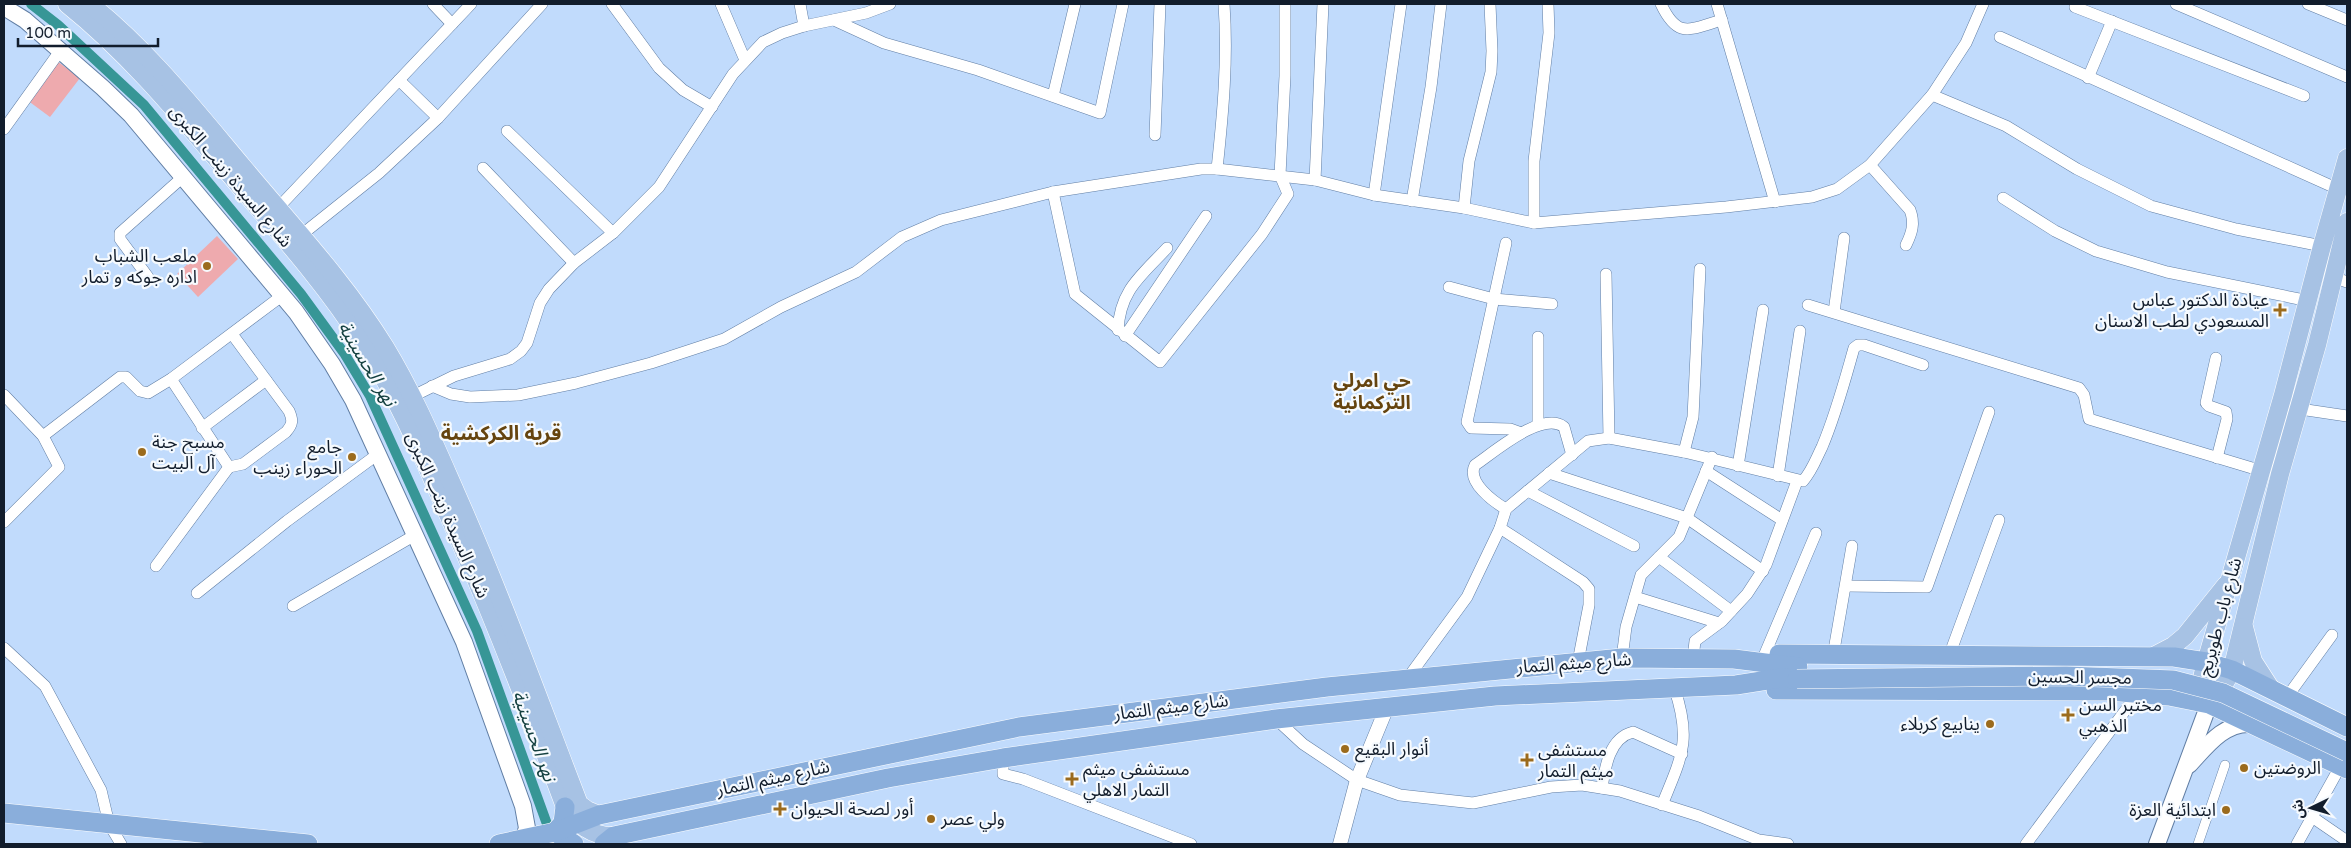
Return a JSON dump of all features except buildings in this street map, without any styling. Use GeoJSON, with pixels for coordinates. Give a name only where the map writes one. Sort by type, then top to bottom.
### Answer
{"type":"FeatureCollection","features":[{"type":"Feature","properties":{"kind":"highway"},"geometry":{"type":"LineString","coordinates":[[1734,659],[1793,654],[1834,656],[2174,657],[2206,662],[2232,670],[2347,727]]}},
{"type":"Feature","properties":{"kind":"highway","name":"شارع ميثم التمار"},"geometry":{"type":"LineString","coordinates":[[499,844],[555,832],[599,815],[935,743],[1098,716],[1327,687],[1622,658],[1734,659],[1798,673]]}},
{"type":"Feature","properties":{"kind":"highway"},"geometry":{"type":"LineString","coordinates":[[1492,670],[1486,674],[1483,680],[1484,687],[1488,693],[1495,696]]}},
{"type":"Feature","properties":{"kind":"highway","name":"مجسر الحسين"},"geometry":{"type":"LineString","coordinates":[[1798,673],[2175,670],[2197,674],[2228,684],[2347,741]]}},
{"type":"Feature","properties":{"kind":"highway","name":"شارع ميثم التمار"},"geometry":{"type":"LineString","coordinates":[[609,840],[888,778],[1003,758],[1276,719],[1495,696],[1736,685],[1781,678],[1798,673]]}},
{"type":"Feature","properties":{"kind":"highway","name":"مجسر الحسين"},"geometry":{"type":"LineString","coordinates":[[1798,673],[2066,676],[2173,680],[2223,692],[2345,762]]}},
{"type":"Feature","properties":{"kind":"highway"},"geometry":{"type":"LineString","coordinates":[[1459,674],[1465,684],[1465,690],[1459,699]]}},
{"type":"Feature","properties":{"kind":"highway"},"geometry":{"type":"LineString","coordinates":[[1736,685],[1782,691],[2139,692],[2209,704],[2250,724],[2345,762]]}},
{"type":"Feature","properties":{"kind":"highway"},"geometry":{"type":"LineString","coordinates":[[1098,716],[1088,722],[1086,733],[1092,742],[1103,744]]}},
{"type":"Feature","properties":{"kind":"highway"},"geometry":{"type":"LineString","coordinates":[[1054,722],[1062,726],[1066,735],[1064,744],[1058,751]]}},
{"type":"Feature","properties":{"kind":"highway"},"geometry":{"type":"LineString","coordinates":[[572,804],[563,823],[555,832],[574,844]]}},
{"type":"Feature","properties":{"kind":"highway"},"geometry":{"type":"LineString","coordinates":[[4,813],[308,844]]}},
{"type":"Feature","properties":{"kind":"main road","name":"شارع السيدة زينب الكبرى"},"geometry":{"type":"LineString","coordinates":[[67,4],[107,37],[151,81],[313,274],[405,400]]}},
{"type":"Feature","properties":{"kind":"main road","name":"شارع السيدة زينب الكبرى"},"geometry":{"type":"LineString","coordinates":[[90,4],[160,69],[337,279],[367,320],[399,370],[405,400],[498,629],[572,804],[577,822],[609,840]]}},
{"type":"Feature","properties":{"kind":"main road"},"geometry":{"type":"LineString","coordinates":[[4,7],[25,20],[117,101],[184,176],[283,296],[336,370],[378,454],[464,642],[526,816],[527,828],[523,840]]}},
{"type":"Feature","properties":{"kind":"main road","name":"شارع باب طويريج"},"geometry":{"type":"LineString","coordinates":[[2347,158],[2262,472],[2206,662],[2200,692],[2202,698],[2209,704],[2218,696],[2232,670],[2280,474],[2340,280],[2347,222]]}},
{"type":"Feature","properties":{"kind":"main road"},"geometry":{"type":"LineString","coordinates":[[2152,657],[2173,646],[2184,636],[2228,583]]}},
{"type":"Feature","properties":{"kind":"main road"},"geometry":{"type":"LineString","coordinates":[[2244,620],[2250,652],[2258,670],[2279,693]]}},
{"type":"Feature","properties":{"kind":"main road"},"geometry":{"type":"LineString","coordinates":[[2158,844],[2209,704]]}},
{"type":"Feature","properties":{"kind":"main road"},"geometry":{"type":"LineString","coordinates":[[2184,770],[2222,732],[2237,725],[2250,724]]}},
{"type":"Feature","properties":{"kind":"main road"},"geometry":{"type":"LineString","coordinates":[[572,804],[599,815]]}},
{"type":"Feature","properties":{"kind":"street"},"geometry":{"type":"LineString","coordinates":[[433,4],[452,24]]}},
{"type":"Feature","properties":{"kind":"street"},"geometry":{"type":"LineString","coordinates":[[278,209],[471,4]]}},
{"type":"Feature","properties":{"kind":"street"},"geometry":{"type":"LineString","coordinates":[[300,236],[379,173],[438,118],[542,4]]}},
{"type":"Feature","properties":{"kind":"street"},"geometry":{"type":"LineString","coordinates":[[612,4],[659,68],[683,90],[712,107]]}},
{"type":"Feature","properties":{"kind":"street"},"geometry":{"type":"LineString","coordinates":[[721,4],[744,60]]}},
{"type":"Feature","properties":{"kind":"street"},"geometry":{"type":"LineString","coordinates":[[800,4],[804,26]]}},
{"type":"Feature","properties":{"kind":"street"},"geometry":{"type":"LineString","coordinates":[[405,400],[454,376],[498,364],[521,351],[527,343],[540,303],[549,289],[574,263],[613,233],[660,187],[744,60],[763,42],[804,26],[866,13],[890,4]]}},
{"type":"Feature","properties":{"kind":"street"},"geometry":{"type":"LineString","coordinates":[[1053,96],[1075,4]]}},
{"type":"Feature","properties":{"kind":"street"},"geometry":{"type":"LineString","coordinates":[[834,20],[884,43],[978,70],[1100,113],[1123,4]]}},
{"type":"Feature","properties":{"kind":"street"},"geometry":{"type":"LineString","coordinates":[[1155,135],[1160,4]]}},
{"type":"Feature","properties":{"kind":"street"},"geometry":{"type":"LineString","coordinates":[[1217,168],[1224,93],[1226,40],[1224,4]]}},
{"type":"Feature","properties":{"kind":"street"},"geometry":{"type":"LineString","coordinates":[[1053,192],[1074,294],[1160,362],[1262,234],[1288,194],[1280,175],[1285,76],[1285,4]]}},
{"type":"Feature","properties":{"kind":"street"},"geometry":{"type":"LineString","coordinates":[[1314,180],[1323,4]]}},
{"type":"Feature","properties":{"kind":"street"},"geometry":{"type":"LineString","coordinates":[[1374,195],[1401,4]]}},
{"type":"Feature","properties":{"kind":"street"},"geometry":{"type":"LineString","coordinates":[[1412,200],[1431,87],[1441,4]]}},
{"type":"Feature","properties":{"kind":"street"},"geometry":{"type":"LineString","coordinates":[[1464,208],[1469,161],[1491,72],[1490,4]]}},
{"type":"Feature","properties":{"kind":"street"},"geometry":{"type":"LineString","coordinates":[[1534,223],[1534,161],[1549,33],[1548,4]]}},
{"type":"Feature","properties":{"kind":"street"},"geometry":{"type":"LineString","coordinates":[[1661,4],[1668,18],[1675,26],[1687,30],[1722,20]]}},
{"type":"Feature","properties":{"kind":"street"},"geometry":{"type":"LineString","coordinates":[[1717,4],[1775,202]]}},
{"type":"Feature","properties":{"kind":"street"},"geometry":{"type":"LineString","coordinates":[[432,386],[451,394],[470,397],[518,395],[576,383],[651,363],[724,339],[781,307],[856,272],[902,237],[941,220],[1053,192],[1217,168],[1314,180],[1374,195],[1464,208],[1534,223],[1775,202],[1812,197],[1836,189],[1870,166],[1932,95],[1966,43],[1983,4]]}},
{"type":"Feature","properties":{"kind":"street"},"geometry":{"type":"LineString","coordinates":[[2176,4],[2347,77]]}},
{"type":"Feature","properties":{"kind":"street"},"geometry":{"type":"LineString","coordinates":[[2308,4],[2347,20]]}},
{"type":"Feature","properties":{"kind":"street"},"geometry":{"type":"LineString","coordinates":[[2075,7],[2304,96]]}},
{"type":"Feature","properties":{"kind":"street"},"geometry":{"type":"LineString","coordinates":[[2088,78],[2112,21]]}},
{"type":"Feature","properties":{"kind":"street"},"geometry":{"type":"LineString","coordinates":[[2000,37],[2338,189]]}},
{"type":"Feature","properties":{"kind":"street"},"geometry":{"type":"LineString","coordinates":[[4,129],[60,51]]}},
{"type":"Feature","properties":{"kind":"street"},"geometry":{"type":"LineString","coordinates":[[398,80],[438,118]]}},
{"type":"Feature","properties":{"kind":"street"},"geometry":{"type":"LineString","coordinates":[[1932,95],[2006,126],[2077,169],[2150,206],[2236,229],[2322,246]]}},
{"type":"Feature","properties":{"kind":"street"},"geometry":{"type":"LineString","coordinates":[[507,131],[613,233]]}},
{"type":"Feature","properties":{"kind":"street"},"geometry":{"type":"LineString","coordinates":[[1870,166],[1910,210],[1913,218],[1912,232],[1906,245]]}},
{"type":"Feature","properties":{"kind":"street"},"geometry":{"type":"LineString","coordinates":[[483,168],[574,263]]}},
{"type":"Feature","properties":{"kind":"street"},"geometry":{"type":"LineString","coordinates":[[148,277],[120,239],[120,233],[184,176]]}},
{"type":"Feature","properties":{"kind":"street"},"geometry":{"type":"LineString","coordinates":[[2003,198],[2056,231],[2096,251],[2167,272],[2309,300]]}},
{"type":"Feature","properties":{"kind":"street"},"geometry":{"type":"LineString","coordinates":[[1121,333],[1206,216]]}},
{"type":"Feature","properties":{"kind":"street"},"geometry":{"type":"LineString","coordinates":[[1834,312],[1844,238]]}},
{"type":"Feature","properties":{"kind":"street"},"geometry":{"type":"LineString","coordinates":[[1506,243],[1467,422],[1471,428],[1510,429],[1521,432]]}},
{"type":"Feature","properties":{"kind":"street"},"geometry":{"type":"LineString","coordinates":[[1121,333],[1119,312],[1130,288],[1166,248]]}},
{"type":"Feature","properties":{"kind":"street"},"geometry":{"type":"LineString","coordinates":[[1684,452],[1693,417],[1700,269]]}},
{"type":"Feature","properties":{"kind":"street"},"geometry":{"type":"LineString","coordinates":[[1606,274],[1609,438]]}},
{"type":"Feature","properties":{"kind":"street"},"geometry":{"type":"LineString","coordinates":[[1448,287],[1494,299],[1552,304]]}},
{"type":"Feature","properties":{"kind":"street"},"geometry":{"type":"LineString","coordinates":[[43,436],[120,377],[126,377],[145,394],[171,379],[283,296]]}},
{"type":"Feature","properties":{"kind":"street"},"geometry":{"type":"LineString","coordinates":[[1808,304],[2079,388],[2084,395],[2089,419],[2262,472]]}},
{"type":"Feature","properties":{"kind":"street"},"geometry":{"type":"LineString","coordinates":[[1738,466],[1763,310]]}},
{"type":"Feature","properties":{"kind":"street"},"geometry":{"type":"LineString","coordinates":[[1778,476],[1800,331]]}},
{"type":"Feature","properties":{"kind":"street"},"geometry":{"type":"LineString","coordinates":[[156,566],[229,467],[243,464],[292,426],[289,411],[232,334]]}},
{"type":"Feature","properties":{"kind":"street"},"geometry":{"type":"LineString","coordinates":[[1538,337],[1538,425]]}},
{"type":"Feature","properties":{"kind":"street"},"geometry":{"type":"LineString","coordinates":[[1408,680],[1467,597],[1500,528],[1506,509],[1588,441],[1609,438],[1712,458],[1803,481],[1815,463],[1832,422],[1847,380],[1854,348],[1858,345],[1871,346],[1923,365]]}},
{"type":"Feature","properties":{"kind":"street"},"geometry":{"type":"LineString","coordinates":[[2216,358],[2206,403],[2208,406],[2226,412],[2227,418],[2217,458]]}},
{"type":"Feature","properties":{"kind":"street"},"geometry":{"type":"LineString","coordinates":[[171,379],[229,467]]}},
{"type":"Feature","properties":{"kind":"street"},"geometry":{"type":"LineString","coordinates":[[202,428],[266,380]]}},
{"type":"Feature","properties":{"kind":"street"},"geometry":{"type":"LineString","coordinates":[[4,395],[43,436],[58,464],[58,470],[4,522]]}},
{"type":"Feature","properties":{"kind":"street"},"geometry":{"type":"LineString","coordinates":[[2300,409],[2347,416]]}},
{"type":"Feature","properties":{"kind":"street"},"geometry":{"type":"LineString","coordinates":[[1846,586],[1927,587],[1989,412]]}},
{"type":"Feature","properties":{"kind":"street"},"geometry":{"type":"LineString","coordinates":[[1506,509],[1495,503],[1480,488],[1472,470],[1475,466],[1521,432],[1538,425],[1553,422],[1564,427],[1572,455]]}},
{"type":"Feature","properties":{"kind":"street"},"geometry":{"type":"LineString","coordinates":[[197,593],[287,521],[378,454]]}},
{"type":"Feature","properties":{"kind":"street"},"geometry":{"type":"LineString","coordinates":[[1622,658],[1626,627],[1641,575],[1679,537],[1712,458]]}},
{"type":"Feature","properties":{"kind":"street"},"geometry":{"type":"LineString","coordinates":[[1706,471],[1782,520]]}},
{"type":"Feature","properties":{"kind":"street"},"geometry":{"type":"LineString","coordinates":[[1549,473],[1687,518],[1763,571]]}},
{"type":"Feature","properties":{"kind":"street"},"geometry":{"type":"LineString","coordinates":[[1693,659],[1695,642],[1731,612],[1747,594],[1763,571],[1797,481]]}},
{"type":"Feature","properties":{"kind":"street"},"geometry":{"type":"LineString","coordinates":[[1528,491],[1634,546]]}},
{"type":"Feature","properties":{"kind":"street"},"geometry":{"type":"LineString","coordinates":[[1949,656],[1999,520]]}},
{"type":"Feature","properties":{"kind":"street"},"geometry":{"type":"LineString","coordinates":[[1500,528],[1583,582],[1589,589],[1589,605],[1578,662]]}},
{"type":"Feature","properties":{"kind":"street"},"geometry":{"type":"LineString","coordinates":[[1764,656],[1816,533]]}},
{"type":"Feature","properties":{"kind":"street"},"geometry":{"type":"LineString","coordinates":[[293,606],[415,535]]}},
{"type":"Feature","properties":{"kind":"street"},"geometry":{"type":"LineString","coordinates":[[1834,656],[1852,546]]}},
{"type":"Feature","properties":{"kind":"street"},"geometry":{"type":"LineString","coordinates":[[1659,557],[1731,612]]}},
{"type":"Feature","properties":{"kind":"street"},"geometry":{"type":"LineString","coordinates":[[1635,597],[1719,623]]}},
{"type":"Feature","properties":{"kind":"street"},"geometry":{"type":"LineString","coordinates":[[2279,693],[2332,636]]}},
{"type":"Feature","properties":{"kind":"street"},"geometry":{"type":"LineString","coordinates":[[4,648],[45,686],[101,790],[109,824],[121,844]]}},
{"type":"Feature","properties":{"kind":"street"},"geometry":{"type":"LineString","coordinates":[[1662,806],[1682,754],[1684,729],[1674,687]]}},
{"type":"Feature","properties":{"kind":"street"},"geometry":{"type":"LineString","coordinates":[[2026,844],[2139,692]]}},
{"type":"Feature","properties":{"kind":"street"},"geometry":{"type":"LineString","coordinates":[[1340,844],[1356,780],[1387,706]]}},
{"type":"Feature","properties":{"kind":"street"},"geometry":{"type":"LineString","coordinates":[[1276,719],[1303,744],[1356,780],[1400,796],[1454,803],[1473,803],[1551,787],[1582,785],[1620,791],[1662,806],[1699,816],[1759,840],[1788,844]]}},
{"type":"Feature","properties":{"kind":"street"},"geometry":{"type":"LineString","coordinates":[[1602,788],[1608,757],[1626,734],[1632,732],[1682,754]]}},
{"type":"Feature","properties":{"kind":"street"},"geometry":{"type":"LineString","coordinates":[[1003,758],[1003,774],[1024,778],[1191,844]]}},
{"type":"Feature","properties":{"kind":"street"},"geometry":{"type":"LineString","coordinates":[[2297,844],[2345,762]]}},
{"type":"Feature","properties":{"kind":"street"},"geometry":{"type":"LineString","coordinates":[[2198,844],[2225,765]]}},
{"type":"Feature","properties":{"kind":"street"},"geometry":{"type":"LineString","coordinates":[[2312,817],[2347,841]]}},
{"type":"Feature","properties":{"kind":"shaded area"},"geometry":{"type":"Polygon","coordinates":[[[57,61],[80,78],[50,117],[27,100],[57,61]]]}},
{"type":"Feature","properties":{"kind":"shaded area","name":"ملعب الشباب اداره جوكه و تمار"},"geometry":{"type":"Polygon","coordinates":[[[217,236],[238,259],[198,297],[177,274],[217,236]]]}},
{"type":"Feature","properties":{"kind":"waterway","name":"نهر الحسينية"},"geometry":{"type":"LineString","coordinates":[[31,4],[58,25],[144,105],[301,294],[344,353],[370,396],[477,631],[547,824]]}},
{"type":"Feature","properties":{"kind":"place","name":"ملعب الشباب اداره جوكه و تمار"},"geometry":{"type":"Point","coordinates":[207,266]}},
{"type":"Feature","properties":{"kind":"place","name":"عيادة الدكتور عباس المسعودي لطب الاسنان"},"geometry":{"type":"Point","coordinates":[2280,310]}},
{"type":"Feature","properties":{"kind":"place","name":"مسبح جنة آل البيت"},"geometry":{"type":"Point","coordinates":[142,452]}},
{"type":"Feature","properties":{"kind":"place","name":"جامع الحوراء زينب"},"geometry":{"type":"Point","coordinates":[352,457]}},
{"type":"Feature","properties":{"kind":"place","name":"مختبر السن الذهبي"},"geometry":{"type":"Point","coordinates":[2068,715]}},
{"type":"Feature","properties":{"kind":"place","name":"ينابيع كربلاء"},"geometry":{"type":"Point","coordinates":[1990,724]}},
{"type":"Feature","properties":{"kind":"place","name":"أنوار البقيع"},"geometry":{"type":"Point","coordinates":[1345,749]}},
{"type":"Feature","properties":{"kind":"place","name":"مستشفى ميثم التمار"},"geometry":{"type":"Point","coordinates":[1527,760]}},
{"type":"Feature","properties":{"kind":"place","name":"الروضتين"},"geometry":{"type":"Point","coordinates":[2244,768]}},
{"type":"Feature","properties":{"kind":"place","name":"مستشفى ميثم التمار الاهلي"},"geometry":{"type":"Point","coordinates":[1072,779]}},
{"type":"Feature","properties":{"kind":"place","name":"أور لصحة الحيوان"},"geometry":{"type":"Point","coordinates":[780,809]}},
{"type":"Feature","properties":{"kind":"place","name":"ابتدائية العزة"},"geometry":{"type":"Point","coordinates":[2226,810]}},
{"type":"Feature","properties":{"kind":"place","name":"ولي عصر"},"geometry":{"type":"Point","coordinates":[931,819]}},
{"type":"Feature","properties":{"kind":"district","name":"حي امرلي التركمانية"},"geometry":{"type":"Point","coordinates":[1372,392]}},
{"type":"Feature","properties":{"kind":"district","name":"قرية الكركشية"},"geometry":{"type":"Point","coordinates":[501,434]}}]}
